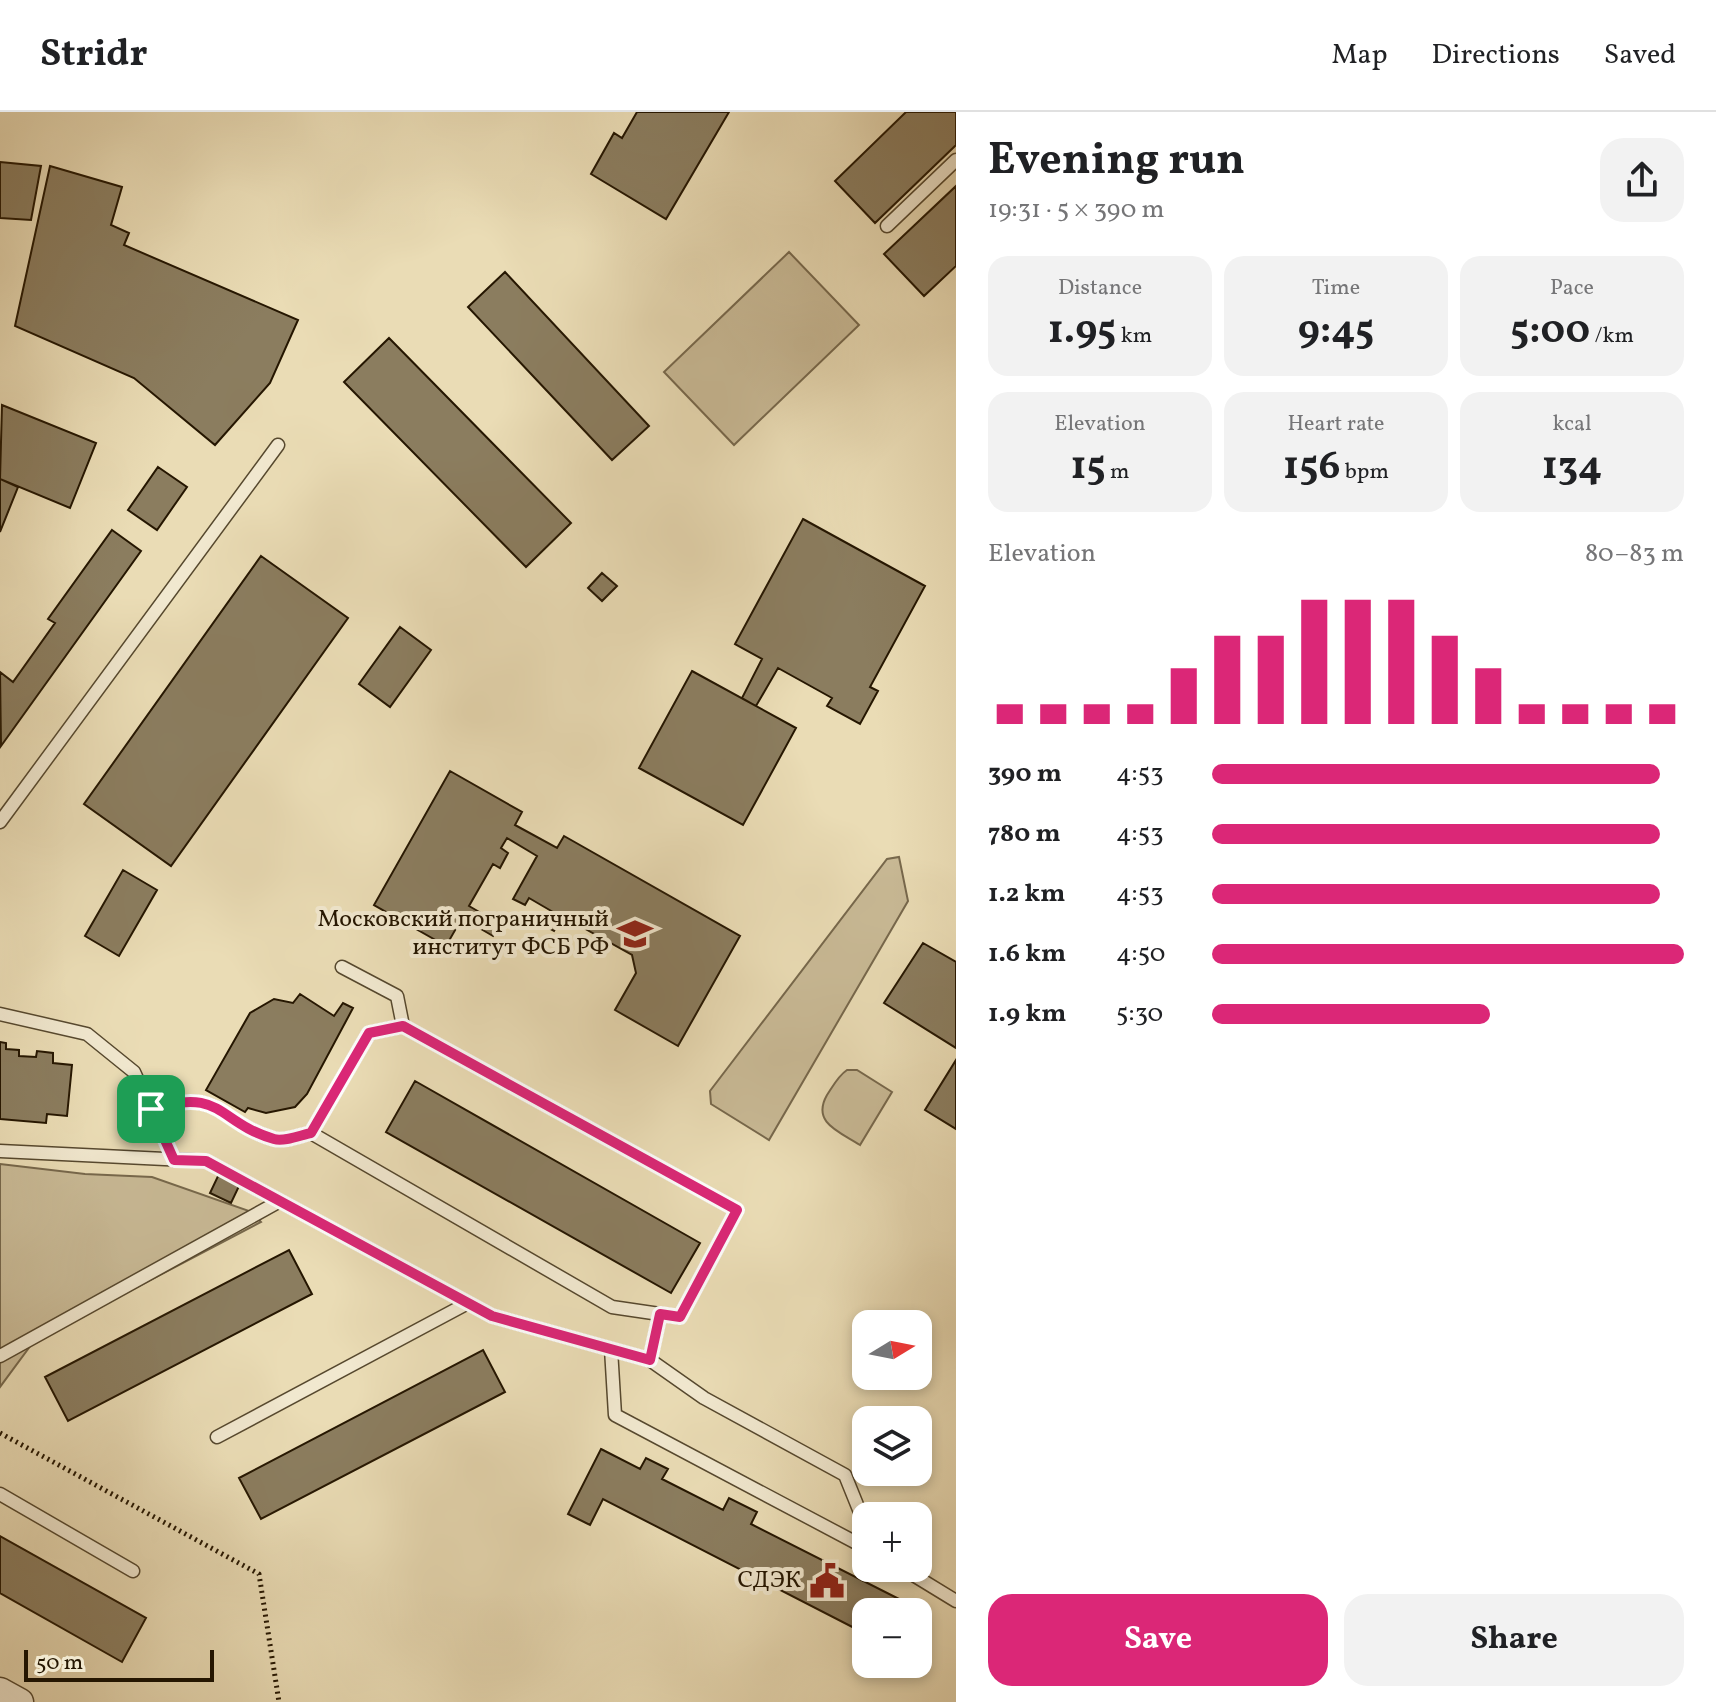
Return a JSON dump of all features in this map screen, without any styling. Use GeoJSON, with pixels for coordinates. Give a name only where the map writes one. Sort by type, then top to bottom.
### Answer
{"type":"FeatureCollection","features":[{"type":"Feature","properties":{"kind":"street"},"geometry":{"type":"LineString","coordinates":[[0,1691],[20,1702]]}},
{"type":"Feature","properties":{"kind":"lane"},"geometry":{"type":"LineString","coordinates":[[887,226],[956,160]]}},
{"type":"Feature","properties":{"kind":"lane"},"geometry":{"type":"LineString","coordinates":[[0,822],[278,445]]}},
{"type":"Feature","properties":{"kind":"lane"},"geometry":{"type":"LineString","coordinates":[[342,967],[397,996],[403,1026]]}},
{"type":"Feature","properties":{"kind":"lane"},"geometry":{"type":"LineString","coordinates":[[0,1014],[87,1034],[134,1072],[174,1160]]}},
{"type":"Feature","properties":{"kind":"lane"},"geometry":{"type":"LineString","coordinates":[[151,1109],[179,1101],[200,1100],[276,1140],[311,1133],[612,1307],[680,1317],[737,1210],[403,1026],[369,1033],[311,1133]]}},
{"type":"Feature","properties":{"kind":"lane"},"geometry":{"type":"LineString","coordinates":[[0,1151],[206,1161],[492,1316],[650,1360],[704,1398],[845,1475],[856,1502]]}},
{"type":"Feature","properties":{"kind":"lane"},"geometry":{"type":"LineString","coordinates":[[0,1356],[280,1201]]}},
{"type":"Feature","properties":{"kind":"lane"},"geometry":{"type":"LineString","coordinates":[[217,1437],[468,1303]]}},
{"type":"Feature","properties":{"kind":"lane"},"geometry":{"type":"LineString","coordinates":[[650,1360],[660,1314]]}},
{"type":"Feature","properties":{"kind":"lane"},"geometry":{"type":"LineString","coordinates":[[611,1349],[615,1415],[852,1541]]}},
{"type":"Feature","properties":{"kind":"lane"},"geometry":{"type":"LineString","coordinates":[[0,1494],[133,1571]]}},
{"type":"Feature","properties":{"kind":"lane"},"geometry":{"type":"LineString","coordinates":[[925,1582],[956,1601]]}},
{"type":"Feature","properties":{"kind":"path"},"geometry":{"type":"LineString","coordinates":[[0,1433],[259,1574],[279,1702]]}},
{"type":"Feature","properties":{"kind":"shaded area"},"geometry":{"type":"Polygon","coordinates":[[[789,252],[859,325],[734,445],[664,372],[789,252]]]}},
{"type":"Feature","properties":{"kind":"shaded area"},"geometry":{"type":"Polygon","coordinates":[[[899,857],[908,901],[769,1140],[711,1104],[710,1091],[887,859],[899,857]]]}},
{"type":"Feature","properties":{"kind":"shaded area"},"geometry":{"type":"Polygon","coordinates":[[[847,1070],[857,1070],[892,1092],[860,1145],[830,1126],[823,1113],[827,1095],[847,1070]]]}},
{"type":"Feature","properties":{"kind":"shaded area"},"geometry":{"type":"Polygon","coordinates":[[[0,1164],[85,1174],[152,1177],[252,1212],[261,1222],[34,1341],[0,1387],[0,1164]]]}},
{"type":"Feature","properties":{"kind":"building"},"geometry":{"type":"Polygon","coordinates":[[[637,112],[729,112],[666,219],[591,174],[614,133],[622,138],[637,112]]]}},
{"type":"Feature","properties":{"kind":"building"},"geometry":{"type":"Polygon","coordinates":[[[906,112],[956,112],[956,145],[875,223],[835,181],[906,112]]]}},
{"type":"Feature","properties":{"kind":"building"},"geometry":{"type":"Polygon","coordinates":[[[0,162],[41,166],[31,220],[0,218],[0,162]]]}},
{"type":"Feature","properties":{"kind":"building"},"geometry":{"type":"Polygon","coordinates":[[[50,166],[122,187],[111,225],[129,233],[124,245],[298,320],[270,383],[215,445],[134,378],[15,326],[50,166]]]}},
{"type":"Feature","properties":{"kind":"building"},"geometry":{"type":"Polygon","coordinates":[[[956,186],[956,266],[924,296],[884,254],[956,186]]]}},
{"type":"Feature","properties":{"kind":"building"},"geometry":{"type":"Polygon","coordinates":[[[505,272],[649,426],[612,460],[468,307],[505,272]]]}},
{"type":"Feature","properties":{"kind":"building"},"geometry":{"type":"Polygon","coordinates":[[[389,338],[571,523],[526,567],[344,382],[389,338]]]}},
{"type":"Feature","properties":{"kind":"building"},"geometry":{"type":"Polygon","coordinates":[[[2,405],[96,443],[70,508],[0,479],[2,405]]]}},
{"type":"Feature","properties":{"kind":"building"},"geometry":{"type":"Polygon","coordinates":[[[158,467],[187,487],[157,530],[128,510],[158,467]]]}},
{"type":"Feature","properties":{"kind":"building"},"geometry":{"type":"Polygon","coordinates":[[[0,479],[18,487],[0,532],[0,479]]]}},
{"type":"Feature","properties":{"kind":"building"},"geometry":{"type":"Polygon","coordinates":[[[803,519],[925,586],[870,687],[878,691],[860,724],[827,706],[832,698],[778,668],[756,706],[742,698],[762,659],[735,644],[803,519]]]}},
{"type":"Feature","properties":{"kind":"building"},"geometry":{"type":"Polygon","coordinates":[[[112,530],[141,551],[1,746],[0,672],[13,682],[55,623],[48,619],[112,530]]]}},
{"type":"Feature","properties":{"kind":"building"},"geometry":{"type":"Polygon","coordinates":[[[261,556],[348,618],[171,866],[84,804],[261,556]]]}},
{"type":"Feature","properties":{"kind":"building"},"geometry":{"type":"Polygon","coordinates":[[[602,573],[617,586],[602,601],[588,588],[602,573]]]}},
{"type":"Feature","properties":{"kind":"building"},"geometry":{"type":"Polygon","coordinates":[[[400,627],[431,650],[390,707],[359,684],[400,627]]]}},
{"type":"Feature","properties":{"kind":"building"},"geometry":{"type":"Polygon","coordinates":[[[692,671],[796,728],[743,825],[639,768],[692,671]]]}},
{"type":"Feature","properties":{"kind":"building"},"geometry":{"type":"Polygon","coordinates":[[[450,771],[522,812],[515,825],[557,848],[564,836],[740,936],[678,1046],[615,1010],[636,973],[632,955],[562,916],[554,931],[545,926],[553,912],[529,898],[525,905],[513,899],[537,856],[507,838],[501,848],[508,853],[500,868],[493,864],[469,906],[500,924],[493,936],[462,918],[446,946],[374,905],[450,771]]]}},
{"type":"Feature","properties":{"kind":"building"},"geometry":{"type":"Polygon","coordinates":[[[123,870],[157,890],[119,956],[85,936],[123,870]]]}},
{"type":"Feature","properties":{"kind":"building"},"geometry":{"type":"Polygon","coordinates":[[[923,943],[956,962],[956,1048],[884,1003],[923,943]]]}},
{"type":"Feature","properties":{"kind":"building"},"geometry":{"type":"Polygon","coordinates":[[[300,994],[334,1016],[343,1003],[353,1008],[307,1094],[295,1107],[266,1113],[248,1108],[245,1112],[206,1090],[250,1013],[274,999],[293,1003],[300,994]]]}},
{"type":"Feature","properties":{"kind":"building"},"geometry":{"type":"Polygon","coordinates":[[[0,1042],[6,1043],[6,1049],[19,1050],[19,1056],[36,1057],[37,1051],[53,1053],[53,1063],[72,1065],[67,1116],[47,1114],[46,1123],[0,1119],[0,1042]]]}},
{"type":"Feature","properties":{"kind":"building"},"geometry":{"type":"Polygon","coordinates":[[[956,1060],[956,1129],[925,1110],[956,1060]]]}},
{"type":"Feature","properties":{"kind":"building"},"geometry":{"type":"Polygon","coordinates":[[[415,1081],[700,1243],[671,1293],[386,1132],[415,1081]]]}},
{"type":"Feature","properties":{"kind":"building"},"geometry":{"type":"Polygon","coordinates":[[[219,1174],[240,1184],[231,1203],[210,1193],[219,1174]]]}},
{"type":"Feature","properties":{"kind":"building"},"geometry":{"type":"Polygon","coordinates":[[[289,1250],[312,1294],[68,1421],[45,1377],[289,1250]]]}},
{"type":"Feature","properties":{"kind":"building"},"geometry":{"type":"Polygon","coordinates":[[[483,1350],[505,1392],[261,1519],[239,1478],[483,1350]]]}},
{"type":"Feature","properties":{"kind":"building"},"geometry":{"type":"Polygon","coordinates":[[[601,1449],[640,1469],[646,1458],[668,1469],[662,1479],[723,1510],[729,1498],[757,1512],[751,1524],[852,1575],[852,1582],[865,1582],[897,1598],[852,1598],[852,1627],[603,1499],[590,1525],[568,1514],[601,1449]]]}},
{"type":"Feature","properties":{"kind":"building"},"geometry":{"type":"Polygon","coordinates":[[[0,1536],[146,1618],[122,1662],[0,1593],[0,1536]]]}},
{"type":"Feature","properties":{"kind":"place","name":"Московский пограничный институт ФСБ РФ"},"geometry":{"type":"Point","coordinates":[635,934]}},
{"type":"Feature","properties":{"kind":"place","name":"СДЭК"},"geometry":{"type":"Point","coordinates":[827,1581]}},
{"type":"Feature","properties":{"kind":"route"},"geometry":{"type":"LineString","coordinates":[[403,1026],[737,1210],[680,1317],[660,1314],[650,1360],[492,1316],[206,1161],[174,1160],[151,1109],[179,1101],[200,1100],[276,1140],[311,1133],[369,1033],[403,1026]]}}]}
